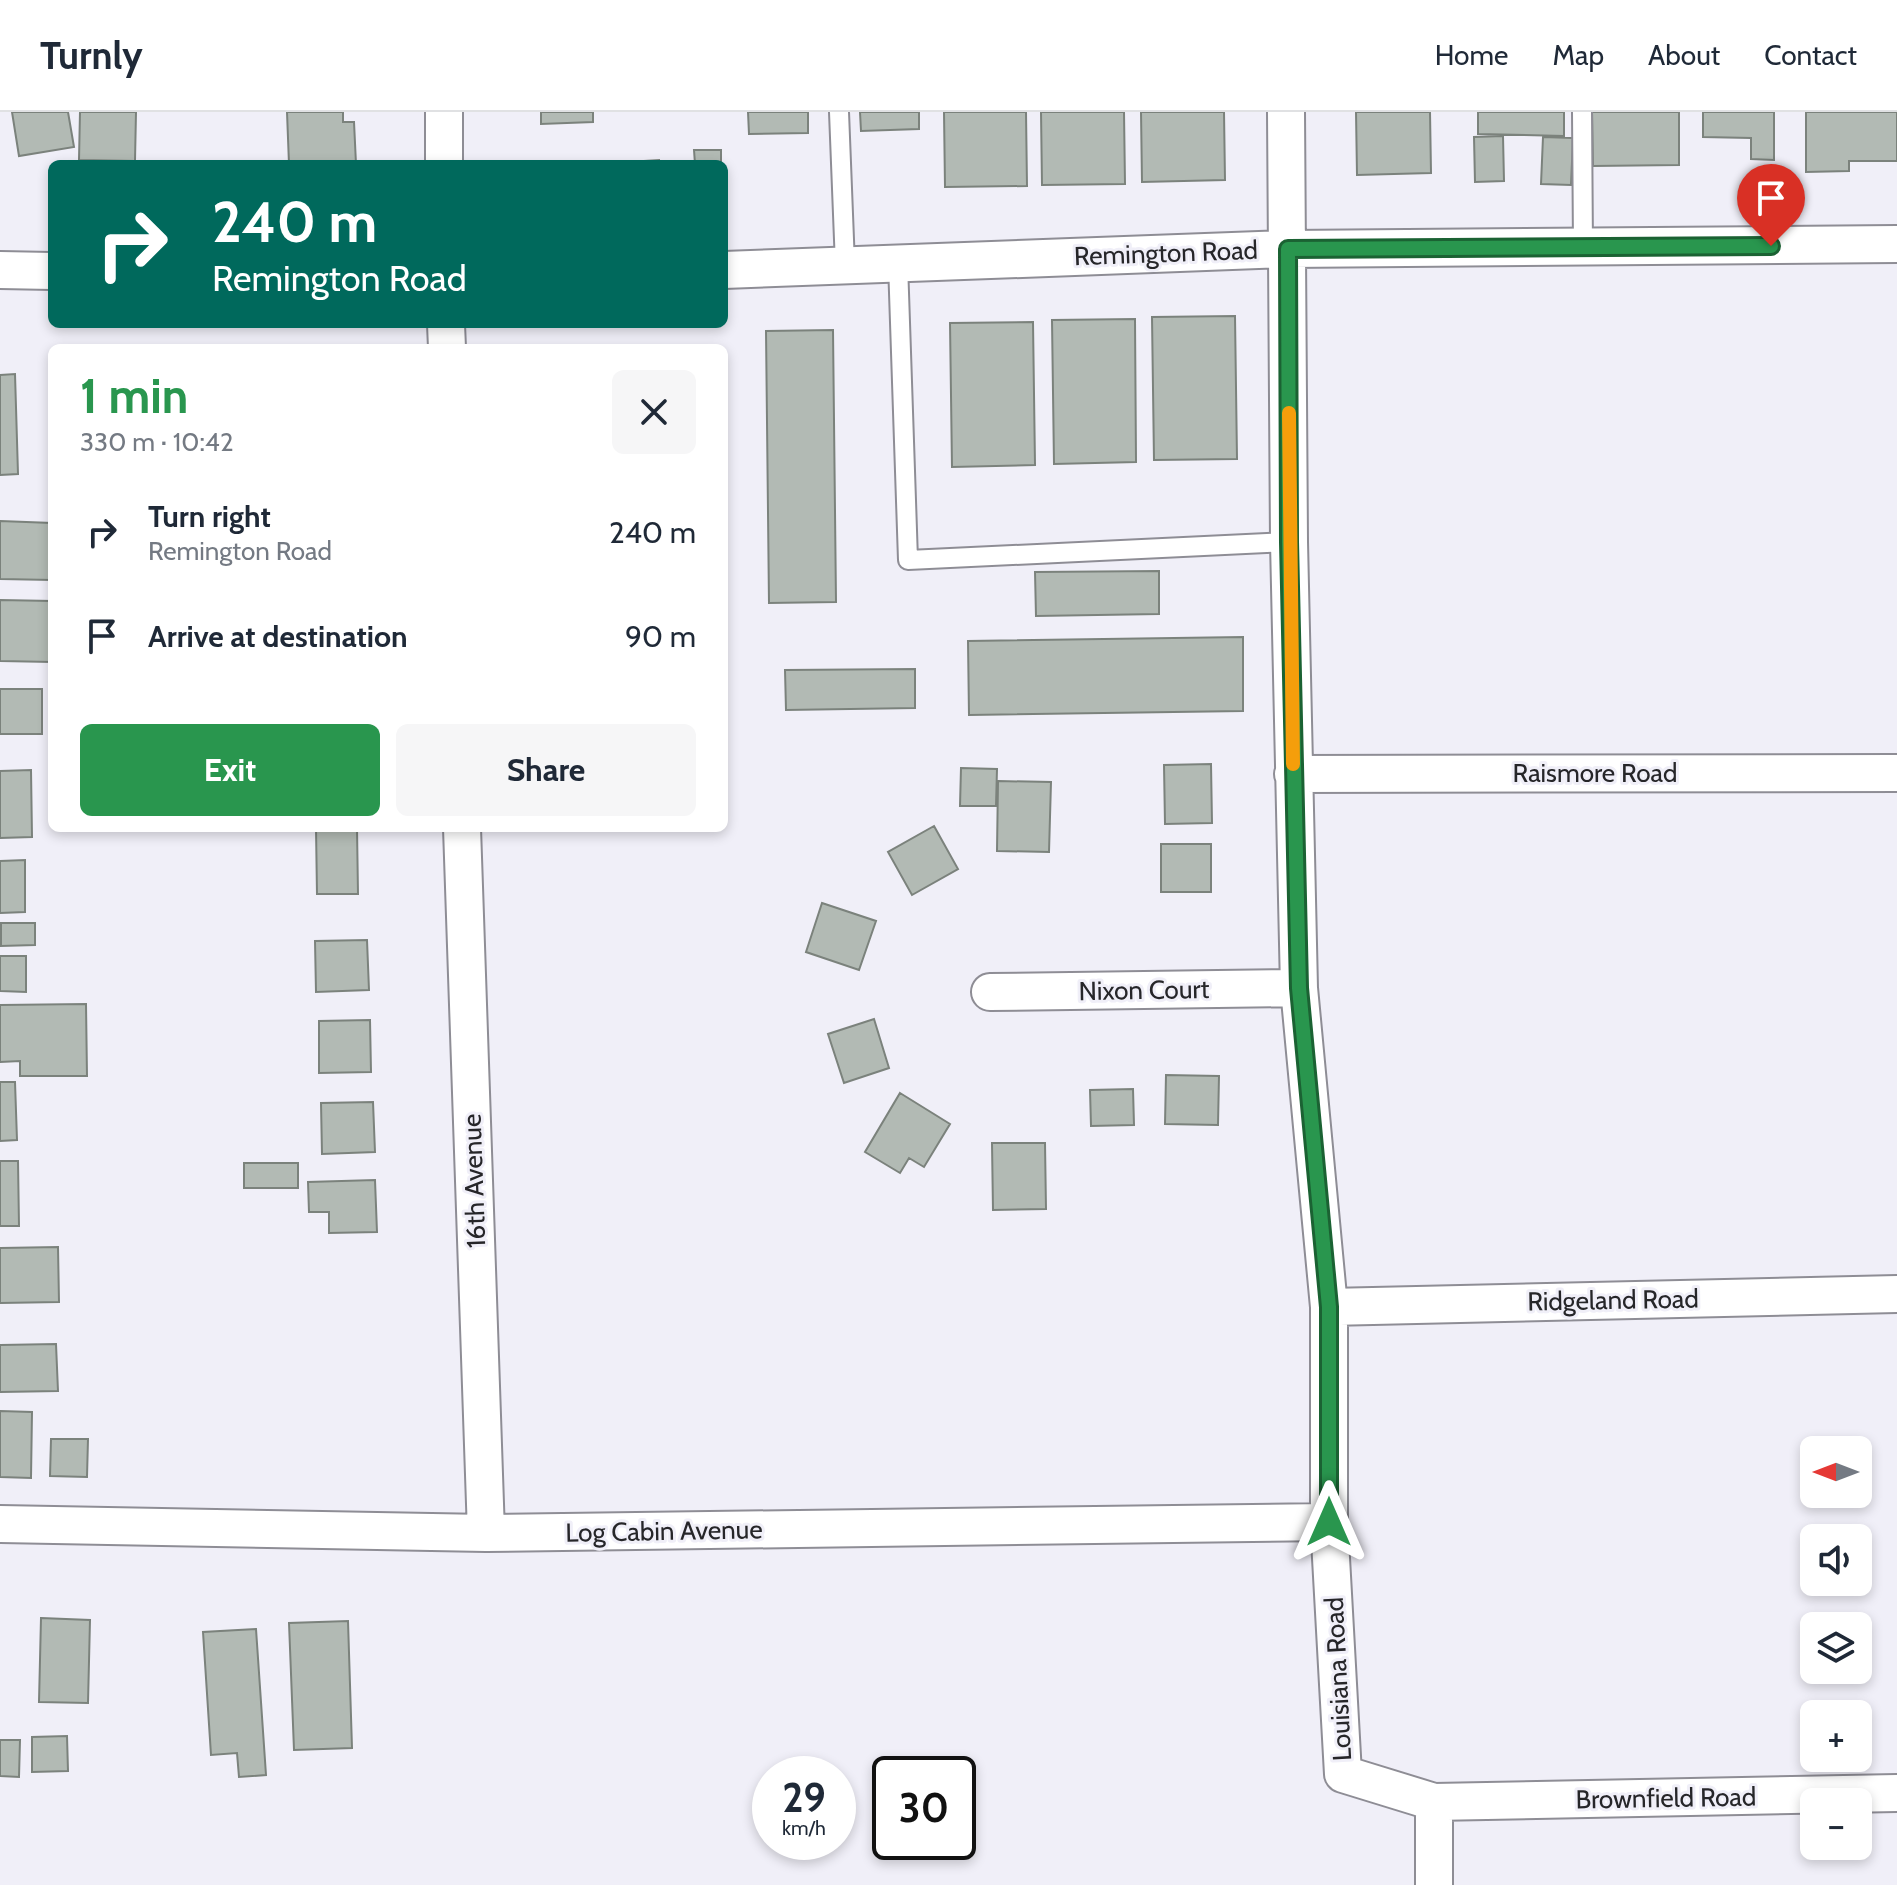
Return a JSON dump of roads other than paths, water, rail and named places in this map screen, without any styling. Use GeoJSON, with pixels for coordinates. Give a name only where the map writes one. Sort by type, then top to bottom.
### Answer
{"type":"FeatureCollection","features":[{"type":"Feature","properties":{"kind":"street"},"geometry":{"type":"LineString","coordinates":[[444,112],[444,160]]}},
{"type":"Feature","properties":{"kind":"street","name":"Louisiana Road"},"geometry":{"type":"LineString","coordinates":[[1286,112],[1289,542],[1299,988],[1329,1307],[1329,1522],[1343,1774],[1434,1802]]}},
{"type":"Feature","properties":{"kind":"street","name":"Remington Road"},"geometry":{"type":"LineString","coordinates":[[728,270],[1288,249],[1897,244]]}},
{"type":"Feature","properties":{"kind":"street"},"geometry":{"type":"LineString","coordinates":[[0,270],[48,271]]}},
{"type":"Feature","properties":{"kind":"street","name":"Raismore Road"},"geometry":{"type":"LineString","coordinates":[[1293,774],[1897,773]]}},
{"type":"Feature","properties":{"kind":"street","name":"16th Avenue"},"geometry":{"type":"LineString","coordinates":[[462,832],[486,1533]]}},
{"type":"Feature","properties":{"kind":"street","name":"Nixon Court"},"geometry":{"type":"LineString","coordinates":[[990,992],[1299,988]]}},
{"type":"Feature","properties":{"kind":"street","name":"Ridgeland Road"},"geometry":{"type":"LineString","coordinates":[[1329,1307],[1897,1294]]}},
{"type":"Feature","properties":{"kind":"street","name":"Log Cabin Avenue"},"geometry":{"type":"LineString","coordinates":[[0,1524],[486,1533],[1329,1522]]}},
{"type":"Feature","properties":{"kind":"street","name":"Brownfield Road"},"geometry":{"type":"LineString","coordinates":[[1434,1802],[1897,1793]]}},
{"type":"Feature","properties":{"kind":"street"},"geometry":{"type":"LineString","coordinates":[[1434,1802],[1434,1885]]}},
{"type":"Feature","properties":{"kind":"lane"},"geometry":{"type":"LineString","coordinates":[[839,112],[845,265]]}},
{"type":"Feature","properties":{"kind":"lane"},"geometry":{"type":"LineString","coordinates":[[1582,112],[1583,247]]}},
{"type":"Feature","properties":{"kind":"lane"},"geometry":{"type":"LineString","coordinates":[[898,263],[908,560],[1289,542]]}}]}
